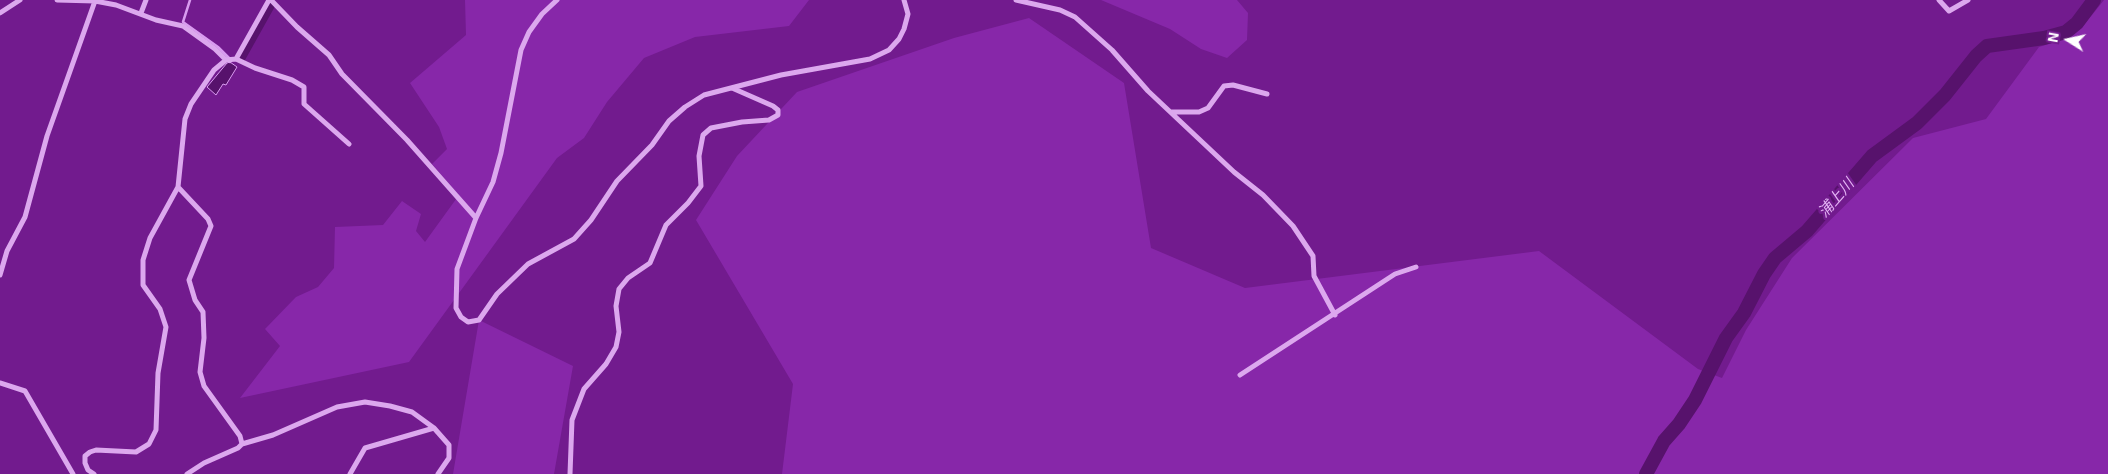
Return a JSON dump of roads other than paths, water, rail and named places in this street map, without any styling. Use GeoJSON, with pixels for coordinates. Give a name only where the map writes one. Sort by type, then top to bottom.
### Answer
{"type":"FeatureCollection","features":[{"type":"Feature","properties":{"kind":"street"},"geometry":{"type":"LineString","coordinates":[[0,12],[20,0]]}},
{"type":"Feature","properties":{"kind":"street"},"geometry":{"type":"LineString","coordinates":[[57,0],[95,1],[141,13],[156,20],[183,26],[216,49],[226,60]]}},
{"type":"Feature","properties":{"kind":"street"},"geometry":{"type":"LineString","coordinates":[[141,13],[146,0]]}},
{"type":"Feature","properties":{"kind":"street"},"geometry":{"type":"LineString","coordinates":[[236,59],[270,0],[329,55],[342,74],[407,140],[476,218]]}},
{"type":"Feature","properties":{"kind":"street"},"geometry":{"type":"LineString","coordinates":[[557,0],[542,14],[529,32],[521,50],[493,182],[476,218],[457,269],[456,308],[461,317],[468,322],[479,320],[497,294],[528,264],[574,239],[591,220],[613,187],[652,145],[669,121],[685,107],[704,95],[781,75],[870,59],[889,50],[899,40],[904,29],[908,14],[904,0]]}},
{"type":"Feature","properties":{"kind":"street"},"geometry":{"type":"LineString","coordinates":[[1016,0],[1060,10],[1075,17],[1112,50],[1148,91],[1289,221],[1313,256],[1314,276],[1335,314]]}},
{"type":"Feature","properties":{"kind":"street"},"geometry":{"type":"LineString","coordinates":[[1938,0],[1949,12],[1968,0]]}},
{"type":"Feature","properties":{"kind":"street"},"geometry":{"type":"LineString","coordinates":[[0,275],[7,251],[25,217],[47,136],[95,1]]}},
{"type":"Feature","properties":{"kind":"street"},"geometry":{"type":"LineString","coordinates":[[94,474],[88,470],[85,463],[86,456],[90,452],[96,450],[136,452],[149,444],[156,430],[158,372],[166,327],[160,309],[143,285],[143,260],[150,238],[178,187],[188,111],[214,70],[226,60],[236,59],[255,68],[292,80],[304,87],[304,104],[349,144]]}},
{"type":"Feature","properties":{"kind":"street"},"geometry":{"type":"LineString","coordinates":[[1171,112],[1199,112],[1208,108],[1224,86],[1233,85],[1267,94]]}},
{"type":"Feature","properties":{"kind":"street"},"geometry":{"type":"LineString","coordinates":[[570,474],[572,420],[584,389],[606,364],[616,347],[619,332],[616,306],[619,289],[628,278],[650,262],[666,225],[692,199],[701,186],[699,156],[702,135],[711,128],[742,122],[769,120],[778,115],[778,110],[773,106],[732,88]]}},
{"type":"Feature","properties":{"kind":"street"},"geometry":{"type":"LineString","coordinates":[[178,187],[210,222],[189,280],[195,300],[202,312],[204,338],[200,372],[204,386],[240,436],[242,444]]}},
{"type":"Feature","properties":{"kind":"street"},"geometry":{"type":"LineString","coordinates":[[1240,375],[1395,274],[1416,267]]}},
{"type":"Feature","properties":{"kind":"street"},"geometry":{"type":"LineString","coordinates":[[0,383],[25,390],[73,474]]}},
{"type":"Feature","properties":{"kind":"street"},"geometry":{"type":"LineString","coordinates":[[187,474],[204,463],[238,448],[242,444],[273,435],[337,407],[365,402],[412,412],[434,428],[449,445],[448,458],[438,474]]}},
{"type":"Feature","properties":{"kind":"street"},"geometry":{"type":"LineString","coordinates":[[350,474],[365,448],[434,428]]}},
{"type":"Feature","properties":{"kind":"waterway"},"geometry":{"type":"LineString","coordinates":[[190,0],[183,22],[218,47],[229,58],[230,62]]}},
{"type":"Feature","properties":{"kind":"waterway","name":"浦上川"},"geometry":{"type":"LineString","coordinates":[[1646,474],[1664,441],[1679,424],[1695,400],[1726,338],[1744,313],[1764,274],[1775,258],[1807,231],[1872,156],[1917,123],[1945,95],[1976,56],[1987,46],[2044,38],[2066,32],[2077,23],[2094,0]]}},
{"type":"Feature","properties":{"kind":"waterway"},"geometry":{"type":"LineString","coordinates":[[241,58],[270,6]]}}]}
